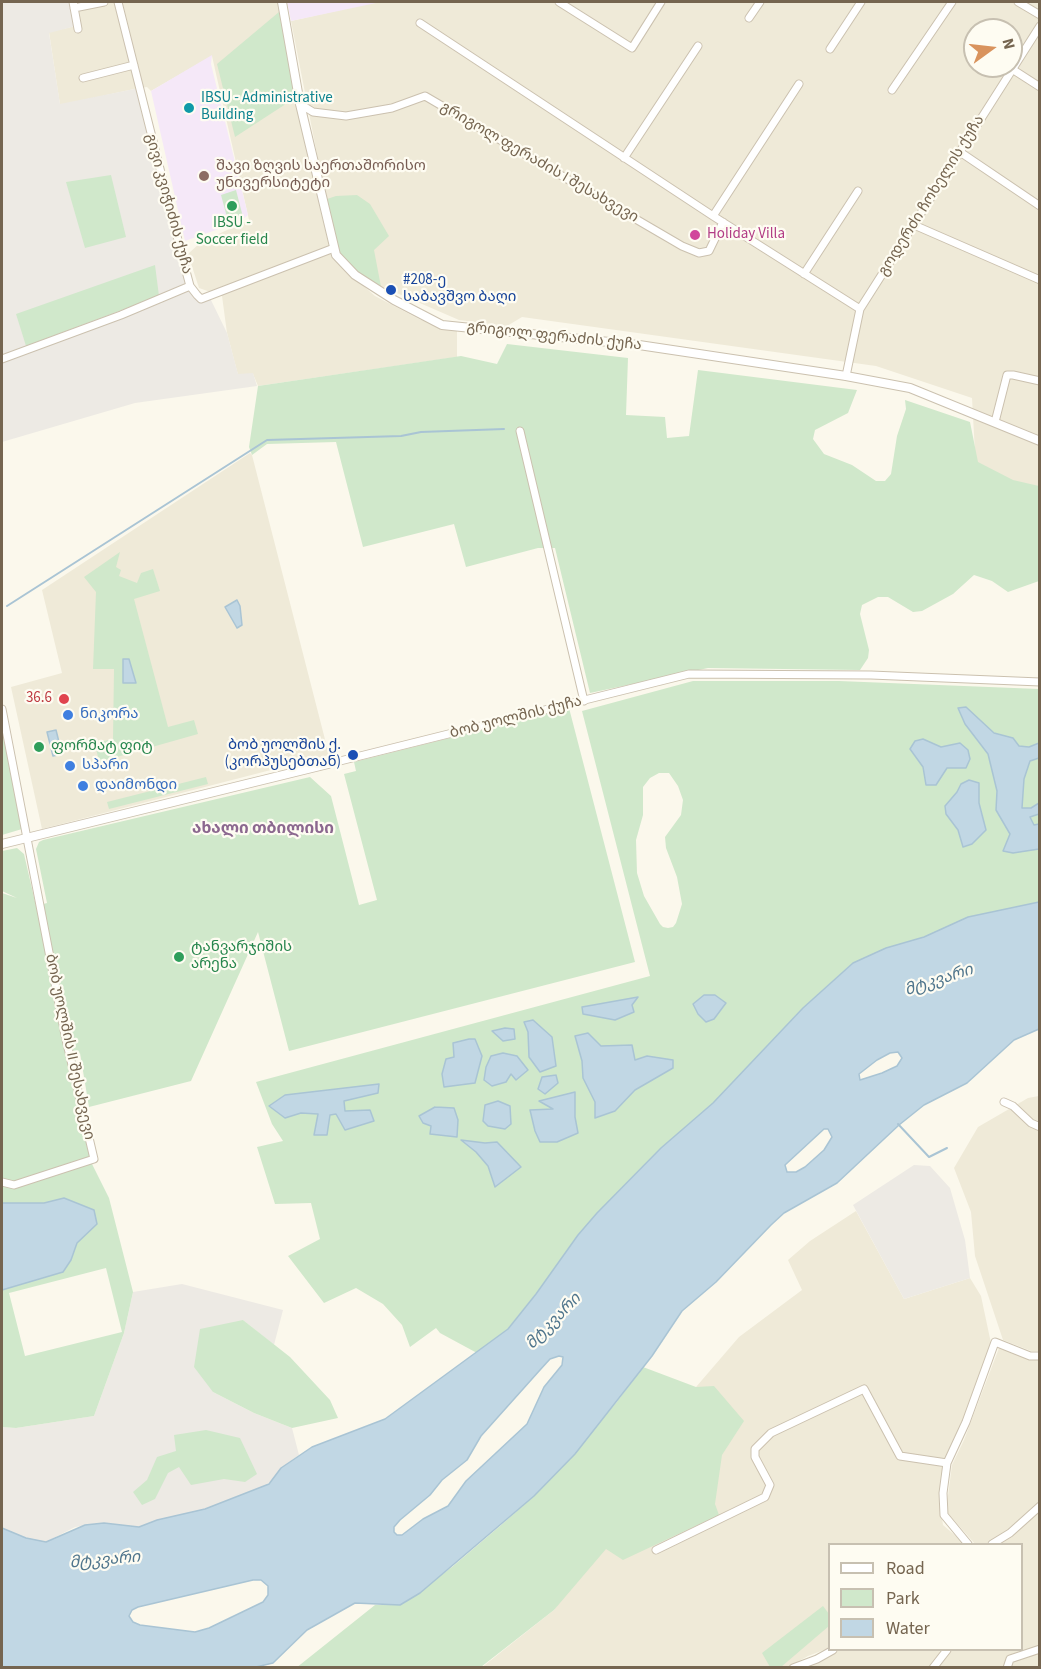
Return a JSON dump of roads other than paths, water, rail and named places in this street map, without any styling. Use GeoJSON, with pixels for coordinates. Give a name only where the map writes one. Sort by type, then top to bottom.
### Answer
{"type":"FeatureCollection","features":[{"type":"Feature","properties":{"kind":"street"},"geometry":{"type":"LineString","coordinates":[[78,29],[73,5],[104,2]]}},
{"type":"Feature","properties":{"kind":"street","name":"გივი კვიჭიძის ქუჩა"},"geometry":{"type":"LineString","coordinates":[[118,2],[190,286],[201,298],[334,248]]}},
{"type":"Feature","properties":{"kind":"street","name":"გრიგოლ ფერაძის ქუჩა"},"geometry":{"type":"LineString","coordinates":[[282,2],[300,104],[336,255],[355,275],[394,300],[442,325],[639,345],[846,376],[910,388],[1040,441]]}},
{"type":"Feature","properties":{"kind":"street"},"geometry":{"type":"LineString","coordinates":[[558,2],[632,48],[661,2]]}},
{"type":"Feature","properties":{"kind":"street"},"geometry":{"type":"LineString","coordinates":[[749,18],[760,2]]}},
{"type":"Feature","properties":{"kind":"street"},"geometry":{"type":"LineString","coordinates":[[830,49],[861,2]]}},
{"type":"Feature","properties":{"kind":"street"},"geometry":{"type":"LineString","coordinates":[[892,90],[952,2]]}},
{"type":"Feature","properties":{"kind":"street"},"geometry":{"type":"LineString","coordinates":[[1018,2],[1040,15]]}},
{"type":"Feature","properties":{"kind":"street"},"geometry":{"type":"LineString","coordinates":[[420,23],[713,216],[860,309]]}},
{"type":"Feature","properties":{"kind":"street","name":"გოდერძი ჩოხელის ქუჩა"},"geometry":{"type":"LineString","coordinates":[[1023,52],[1040,26]]}},
{"type":"Feature","properties":{"kind":"street"},"geometry":{"type":"LineString","coordinates":[[624,158],[698,46]]}},
{"type":"Feature","properties":{"kind":"street"},"geometry":{"type":"LineString","coordinates":[[83,78],[134,65]]}},
{"type":"Feature","properties":{"kind":"street"},"geometry":{"type":"LineString","coordinates":[[1023,76],[1040,87]]}},
{"type":"Feature","properties":{"kind":"street","name":"გოდერძი ჩოხელის ქუჩა"},"geometry":{"type":"LineString","coordinates":[[846,376],[860,309],[1006,78]]}},
{"type":"Feature","properties":{"kind":"street"},"geometry":{"type":"LineString","coordinates":[[713,216],[799,84]]}},
{"type":"Feature","properties":{"kind":"street","name":"გრიგოლ ფერაძის I შესახვევი"},"geometry":{"type":"LineString","coordinates":[[300,104],[313,112],[346,116],[392,108],[425,96],[682,246],[699,253],[710,251],[723,222]]}},
{"type":"Feature","properties":{"kind":"street"},"geometry":{"type":"LineString","coordinates":[[960,152],[1040,206]]}},
{"type":"Feature","properties":{"kind":"street"},"geometry":{"type":"LineString","coordinates":[[804,274],[858,191]]}},
{"type":"Feature","properties":{"kind":"street"},"geometry":{"type":"LineString","coordinates":[[914,225],[1040,280]]}},
{"type":"Feature","properties":{"kind":"street"},"geometry":{"type":"LineString","coordinates":[[2,359],[121,315],[190,286]]}},
{"type":"Feature","properties":{"kind":"street"},"geometry":{"type":"LineString","coordinates":[[995,422],[1007,375],[1040,381]]}},
{"type":"Feature","properties":{"kind":"street"},"geometry":{"type":"LineString","coordinates":[[520,431],[584,700]]}},
{"type":"Feature","properties":{"kind":"street","name":"ბობ უოლშის ქუჩა"},"geometry":{"type":"LineString","coordinates":[[2,844],[689,674],[871,675],[1040,682]]}},
{"type":"Feature","properties":{"kind":"street"},"geometry":{"type":"LineString","coordinates":[[2,710],[28,839]]}},
{"type":"Feature","properties":{"kind":"street","name":"ბობ უოლშის II შესახვევი"},"geometry":{"type":"LineString","coordinates":[[2,1182],[14,1185],[94,1160],[65,1035],[28,839]]}},
{"type":"Feature","properties":{"kind":"street"},"geometry":{"type":"LineString","coordinates":[[1004,1102],[1013,1106],[1031,1123],[1040,1127]]}},
{"type":"Feature","properties":{"kind":"street"},"geometry":{"type":"LineString","coordinates":[[966,1543],[944,1515],[943,1492],[946,1463],[966,1422],[995,1342],[1030,1356],[1040,1356]]}},
{"type":"Feature","properties":{"kind":"street"},"geometry":{"type":"LineString","coordinates":[[656,1550],[765,1497],[770,1485],[755,1457],[754,1449],[771,1433],[864,1389],[900,1456],[946,1463]]}},
{"type":"Feature","properties":{"kind":"street"},"geometry":{"type":"LineString","coordinates":[[995,1543],[1010,1533],[1040,1506]]}},
{"type":"Feature","properties":{"kind":"street"},"geometry":{"type":"LineString","coordinates":[[1007,1668],[1010,1659],[1040,1649]]}},
{"type":"Feature","properties":{"kind":"street"},"geometry":{"type":"LineString","coordinates":[[793,1668],[832,1651]]}},
{"type":"Feature","properties":{"kind":"street"},"geometry":{"type":"LineString","coordinates":[[933,1668],[946,1651]]}},
{"type":"Feature","properties":{"kind":"water"},"geometry":{"type":"Polygon","coordinates":[[[237,600],[242,625],[237,628],[225,607],[237,600]]]}},
{"type":"Feature","properties":{"kind":"water"},"geometry":{"type":"Polygon","coordinates":[[[123,659],[129,659],[136,683],[123,683],[123,659]]]}},
{"type":"Feature","properties":{"kind":"water"},"geometry":{"type":"Polygon","coordinates":[[[966,707],[994,733],[1013,738],[1019,746],[1029,747],[1039,743],[1039,758],[1030,761],[1024,779],[1022,808],[1031,808],[1039,803],[1039,814],[1030,817],[1034,825],[1039,824],[1039,849],[1013,853],[1003,851],[1010,834],[996,810],[997,791],[988,754],[965,724],[958,708],[966,707]]]}},
{"type":"Feature","properties":{"kind":"water"},"geometry":{"type":"Polygon","coordinates":[[[56,730],[62,754],[53,756],[47,732],[56,730]]]}},
{"type":"Feature","properties":{"kind":"water"},"geometry":{"type":"Polygon","coordinates":[[[923,739],[941,747],[960,743],[968,750],[970,759],[966,768],[947,768],[936,785],[926,785],[923,767],[910,749],[915,741],[923,739]]]}},
{"type":"Feature","properties":{"kind":"water"},"geometry":{"type":"Polygon","coordinates":[[[969,780],[979,783],[979,803],[986,830],[972,844],[963,847],[958,830],[946,814],[945,806],[961,784],[969,780]]]}},
{"type":"Feature","properties":{"kind":"water","name":"მტკვარი"},"geometry":{"type":"Polygon","coordinates":[[[1039,902],[1039,1029],[1014,1040],[967,1083],[924,1105],[837,1183],[784,1213],[716,1282],[682,1311],[652,1356],[575,1454],[534,1496],[420,1593],[400,1605],[355,1603],[307,1630],[273,1663],[256,1667],[2,1667],[2,1528],[26,1538],[46,1542],[85,1525],[104,1523],[139,1527],[157,1520],[205,1509],[269,1484],[281,1468],[312,1447],[385,1419],[508,1329],[597,1213],[661,1148],[713,1103],[803,1008],[853,963],[886,948],[924,937],[968,917],[1039,902]],[[898,1052],[890,1053],[859,1074],[860,1080],[897,1066],[902,1058],[898,1052]],[[824,1129],[785,1165],[787,1172],[796,1172],[805,1167],[824,1150],[832,1137],[828,1129],[824,1129]],[[563,1357],[550,1359],[481,1436],[467,1460],[400,1520],[394,1527],[397,1535],[402,1535],[423,1519],[448,1506],[466,1481],[527,1424],[544,1387],[562,1365],[563,1357]],[[253,1580],[132,1610],[129,1616],[133,1622],[140,1625],[195,1632],[209,1628],[263,1602],[268,1595],[268,1586],[261,1580],[253,1580]]]}},
{"type":"Feature","properties":{"kind":"water"},"geometry":{"type":"Polygon","coordinates":[[[704,995],[715,995],[726,1003],[714,1019],[706,1022],[698,1014],[693,1004],[704,995]]]}},
{"type":"Feature","properties":{"kind":"water"},"geometry":{"type":"Polygon","coordinates":[[[638,997],[632,1005],[634,1012],[615,1020],[583,1014],[582,1007],[638,997]]]}},
{"type":"Feature","properties":{"kind":"water"},"geometry":{"type":"Polygon","coordinates":[[[533,1020],[552,1037],[556,1066],[540,1072],[529,1057],[528,1032],[524,1022],[533,1020]]]}},
{"type":"Feature","properties":{"kind":"water"},"geometry":{"type":"Polygon","coordinates":[[[505,1028],[514,1029],[515,1039],[503,1041],[492,1031],[505,1028]]]}},
{"type":"Feature","properties":{"kind":"water"},"geometry":{"type":"Polygon","coordinates":[[[588,1033],[601,1046],[632,1045],[635,1060],[647,1056],[673,1060],[673,1068],[635,1090],[615,1111],[595,1118],[595,1102],[583,1078],[582,1061],[575,1036],[588,1033]]]}},
{"type":"Feature","properties":{"kind":"water"},"geometry":{"type":"Polygon","coordinates":[[[475,1039],[482,1056],[475,1083],[444,1087],[442,1074],[446,1059],[454,1057],[453,1043],[475,1039]]]}},
{"type":"Feature","properties":{"kind":"water"},"geometry":{"type":"Polygon","coordinates":[[[503,1053],[517,1056],[528,1070],[516,1080],[511,1074],[506,1082],[492,1086],[484,1080],[486,1067],[491,1056],[503,1053]]]}},
{"type":"Feature","properties":{"kind":"water"},"geometry":{"type":"Polygon","coordinates":[[[556,1075],[558,1083],[545,1094],[538,1089],[542,1077],[556,1075]]]}},
{"type":"Feature","properties":{"kind":"water"},"geometry":{"type":"Polygon","coordinates":[[[379,1084],[378,1093],[344,1101],[345,1111],[370,1110],[374,1121],[345,1130],[336,1114],[330,1115],[327,1135],[314,1135],[318,1114],[301,1113],[285,1118],[269,1106],[285,1095],[379,1084]]]}},
{"type":"Feature","properties":{"kind":"water"},"geometry":{"type":"Polygon","coordinates":[[[575,1092],[575,1117],[578,1133],[557,1142],[540,1142],[530,1110],[553,1109],[539,1101],[575,1092]]]}},
{"type":"Feature","properties":{"kind":"water"},"geometry":{"type":"Polygon","coordinates":[[[498,1101],[510,1106],[511,1124],[505,1129],[488,1126],[483,1121],[485,1105],[498,1101]]]}},
{"type":"Feature","properties":{"kind":"water"},"geometry":{"type":"Polygon","coordinates":[[[435,1107],[454,1108],[458,1120],[457,1137],[430,1134],[431,1126],[423,1123],[419,1116],[435,1107]]]}},
{"type":"Feature","properties":{"kind":"water"},"geometry":{"type":"Polygon","coordinates":[[[461,1140],[497,1142],[521,1167],[495,1187],[488,1166],[461,1140]]]}},
{"type":"Feature","properties":{"kind":"water"},"geometry":{"type":"Polygon","coordinates":[[[64,1198],[94,1210],[97,1224],[77,1243],[71,1260],[63,1272],[2,1290],[2,1203],[44,1203],[64,1198]]]}},
{"type":"Feature","properties":{"kind":"waterway"},"geometry":{"type":"LineString","coordinates":[[7,606],[267,440],[401,436],[421,432],[504,429]]}},
{"type":"Feature","properties":{"kind":"waterway"},"geometry":{"type":"LineString","coordinates":[[898,1124],[929,1157],[947,1148]]}},
{"type":"Feature","properties":{"kind":"place","name":"IBSU - Administrative Building"},"geometry":{"type":"Point","coordinates":[189,108]}},
{"type":"Feature","properties":{"kind":"place","name":"შავი ზღვის საერთაშორისო უნივერსიტეტი"},"geometry":{"type":"Point","coordinates":[204,176]}},
{"type":"Feature","properties":{"kind":"place","name":"IBSU - Soccer field"},"geometry":{"type":"Point","coordinates":[232,206]}},
{"type":"Feature","properties":{"kind":"place","name":"Holiday Villa"},"geometry":{"type":"Point","coordinates":[695,235]}},
{"type":"Feature","properties":{"kind":"place","name":"#208-ე საბავშვო ბაღი"},"geometry":{"type":"Point","coordinates":[391,290]}},
{"type":"Feature","properties":{"kind":"place","name":"36.6"},"geometry":{"type":"Point","coordinates":[64,699]}},
{"type":"Feature","properties":{"kind":"place","name":"ნიკორა"},"geometry":{"type":"Point","coordinates":[68,715]}},
{"type":"Feature","properties":{"kind":"place","name":"ფორმატ ფიტ"},"geometry":{"type":"Point","coordinates":[39,747]}},
{"type":"Feature","properties":{"kind":"place","name":"ბობ უოლშის ქ. (კორპუსებთან)"},"geometry":{"type":"Point","coordinates":[353,755]}},
{"type":"Feature","properties":{"kind":"place","name":"სპარი"},"geometry":{"type":"Point","coordinates":[70,766]}},
{"type":"Feature","properties":{"kind":"place","name":"დაიმონდი"},"geometry":{"type":"Point","coordinates":[83,786]}},
{"type":"Feature","properties":{"kind":"place","name":"ტანვარჯიშის არენა"},"geometry":{"type":"Point","coordinates":[179,957]}},
{"type":"Feature","properties":{"kind":"district","name":"ახალი თბილისი"},"geometry":{"type":"Point","coordinates":[263,829]}}]}
